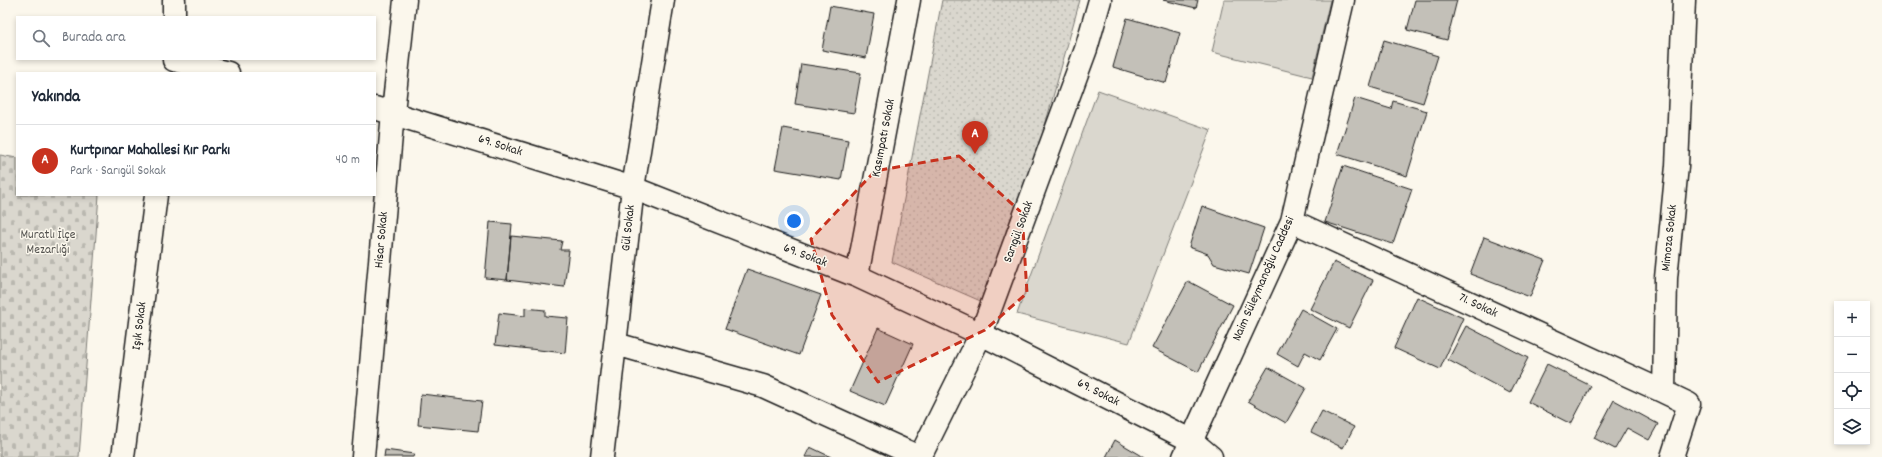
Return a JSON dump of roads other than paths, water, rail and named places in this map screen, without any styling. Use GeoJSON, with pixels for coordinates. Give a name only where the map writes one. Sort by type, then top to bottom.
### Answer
{"type":"FeatureCollection","features":[{"type":"Feature","properties":{"kind":"street"},"geometry":{"type":"LineString","coordinates":[[174,0],[174,16]]}},
{"type":"Feature","properties":{"kind":"street","name":"Hisar Sokak"},"geometry":{"type":"LineString","coordinates":[[363,457],[384,110],[405,0]]}},
{"type":"Feature","properties":{"kind":"street","name":"Gül Sokak"},"geometry":{"type":"LineString","coordinates":[[602,457],[633,188],[663,0]]}},
{"type":"Feature","properties":{"kind":"street","name":"Kasımpatı Sokak"},"geometry":{"type":"LineString","coordinates":[[857,276],[909,0]]}},
{"type":"Feature","properties":{"kind":"street","name":"Sarıgül Sokak"},"geometry":{"type":"LineString","coordinates":[[919,457],[981,334],[1086,49],[1100,0]]}},
{"type":"Feature","properties":{"kind":"street","name":"Naim Süleymanoğlu Caddesi"},"geometry":{"type":"LineString","coordinates":[[1188,449],[1292,221],[1343,0]]}},
{"type":"Feature","properties":{"kind":"street","name":"Mimoza Sokak"},"geometry":{"type":"LineString","coordinates":[[1664,392],[1666,278],[1677,166],[1684,0]]}},
{"type":"Feature","properties":{"kind":"street"},"geometry":{"type":"LineString","coordinates":[[174,64],[222,72]]}},
{"type":"Feature","properties":{"kind":"street","name":"69. Sokak"},"geometry":{"type":"LineString","coordinates":[[384,110],[633,188],[857,276],[981,334],[1188,449],[1211,457]]}},
{"type":"Feature","properties":{"kind":"street","name":"Işık Sokak"},"geometry":{"type":"LineString","coordinates":[[123,457],[156,196]]}},
{"type":"Feature","properties":{"kind":"street","name":"71. Sokak"},"geometry":{"type":"LineString","coordinates":[[1292,221],[1664,392]]}},
{"type":"Feature","properties":{"kind":"street"},"geometry":{"type":"LineString","coordinates":[[616,344],[763,386],[919,457]]}},
{"type":"Feature","properties":{"kind":"street"},"geometry":{"type":"LineString","coordinates":[[1664,392],[1689,404],[1672,457]]}},
{"type":"Feature","properties":{"kind":"place","name":"Kurtpınar Mahallesi Kır Parkı"},"geometry":{"type":"Point","coordinates":[975,154]}},
{"type":"Feature","properties":{"kind":"park label","name":"Muratlı İlçe Mezarlığı"},"geometry":{"type":"Point","coordinates":[48,242]}}]}
